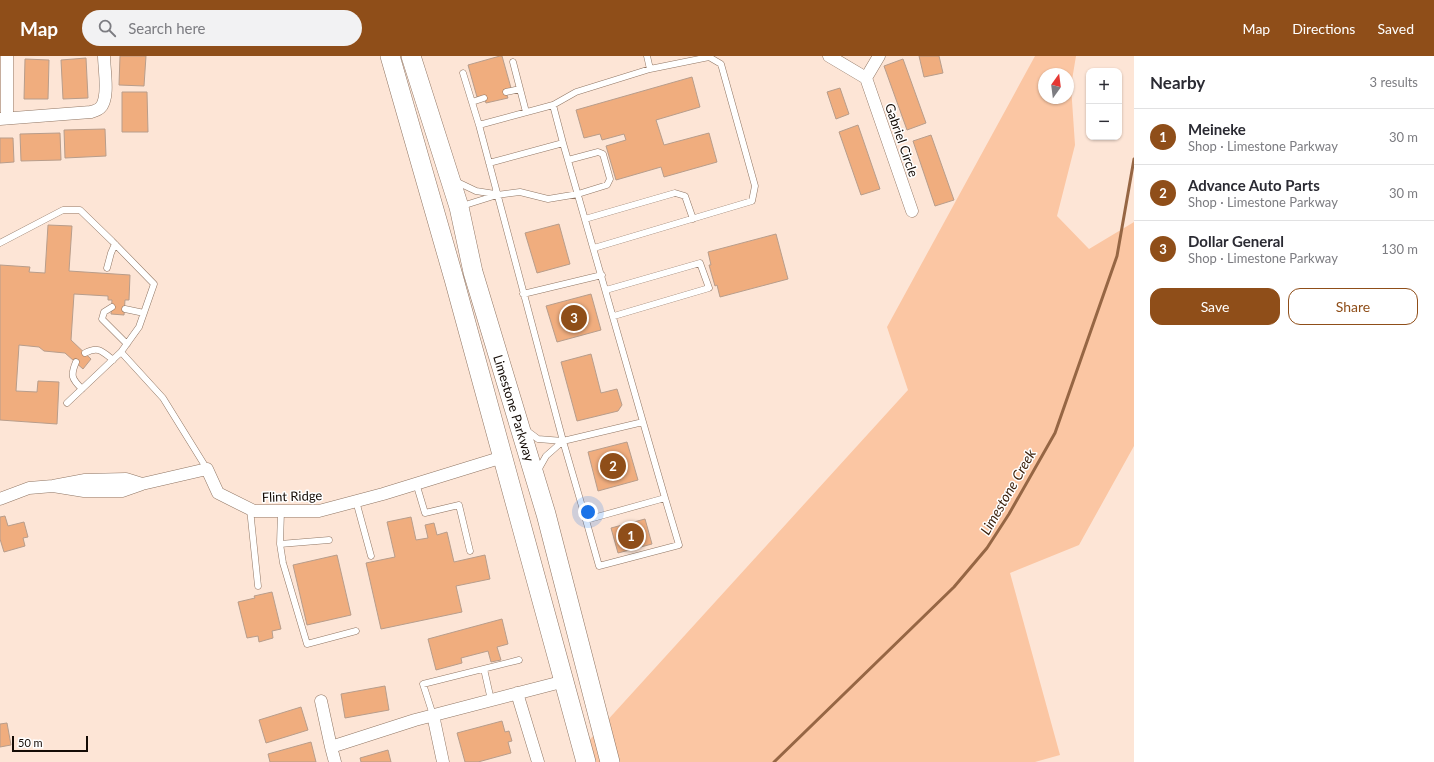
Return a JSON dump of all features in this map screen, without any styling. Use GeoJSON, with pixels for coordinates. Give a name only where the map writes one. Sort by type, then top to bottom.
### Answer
{"type":"FeatureCollection","features":[{"type":"Feature","properties":{"kind":"main road","name":"Limestone Parkway"},"geometry":{"type":"LineString","coordinates":[[390,56],[503,457],[586,762]]}},
{"type":"Feature","properties":{"kind":"main road","name":"Limestone Parkway"},"geometry":{"type":"LineString","coordinates":[[411,56],[458,208],[473,272],[546,514],[610,762]]}},
{"type":"Feature","properties":{"kind":"main road"},"geometry":{"type":"LineString","coordinates":[[435,214],[458,208]]}},
{"type":"Feature","properties":{"kind":"main road"},"geometry":{"type":"LineString","coordinates":[[565,681],[588,675]]}},
{"type":"Feature","properties":{"kind":"street"},"geometry":{"type":"LineString","coordinates":[[7,56],[4,118],[91,112],[100,109],[104,102],[106,92],[104,56]]}},
{"type":"Feature","properties":{"kind":"street"},"geometry":{"type":"LineString","coordinates":[[828,56],[866,78],[879,56]]}},
{"type":"Feature","properties":{"kind":"street","name":"Gabriel Circle"},"geometry":{"type":"LineString","coordinates":[[866,78],[912,211]]}},
{"type":"Feature","properties":{"kind":"street","name":"Flint Ridge"},"geometry":{"type":"LineString","coordinates":[[207,469],[218,492],[250,509],[319,511],[503,457]]}},
{"type":"Feature","properties":{"kind":"street"},"geometry":{"type":"LineString","coordinates":[[0,499],[30,488],[53,486],[84,491],[108,486],[122,491],[142,484],[207,469]]}},
{"type":"Feature","properties":{"kind":"street"},"geometry":{"type":"LineString","coordinates":[[331,746],[433,715],[565,681]]}},
{"type":"Feature","properties":{"kind":"street"},"geometry":{"type":"LineString","coordinates":[[517,693],[538,762]]}},
{"type":"Feature","properties":{"kind":"street"},"geometry":{"type":"LineString","coordinates":[[322,701],[335,762]]}},
{"type":"Feature","properties":{"kind":"street"},"geometry":{"type":"LineString","coordinates":[[433,715],[443,762]]}},
{"type":"Feature","properties":{"kind":"lane"},"geometry":{"type":"LineString","coordinates":[[647,56],[650,69]]}},
{"type":"Feature","properties":{"kind":"lane"},"geometry":{"type":"LineString","coordinates":[[479,125],[553,105],[576,92],[650,69],[709,57],[721,64],[755,186],[752,201],[594,248]]}},
{"type":"Feature","properties":{"kind":"lane"},"geometry":{"type":"LineString","coordinates":[[513,62],[526,112]]}},
{"type":"Feature","properties":{"kind":"lane"},"geometry":{"type":"LineString","coordinates":[[463,73],[479,125],[563,441],[599,566],[679,545],[553,105]]}},
{"type":"Feature","properties":{"kind":"lane"},"geometry":{"type":"LineString","coordinates":[[506,92],[520,89]]}},
{"type":"Feature","properties":{"kind":"lane"},"geometry":{"type":"LineString","coordinates":[[472,102],[484,98]]}},
{"type":"Feature","properties":{"kind":"lane"},"geometry":{"type":"LineString","coordinates":[[489,163],[563,143]]}},
{"type":"Feature","properties":{"kind":"lane"},"geometry":{"type":"LineString","coordinates":[[447,173],[457,182],[476,191],[497,194],[520,192],[548,200],[578,194],[607,185],[610,179],[603,154],[598,152],[568,160]]}},
{"type":"Feature","properties":{"kind":"lane"},"geometry":{"type":"LineString","coordinates":[[585,219],[675,193],[685,196],[693,219]]}},
{"type":"Feature","properties":{"kind":"lane"},"geometry":{"type":"LineString","coordinates":[[458,208],[497,194]]}},
{"type":"Feature","properties":{"kind":"lane"},"geometry":{"type":"LineString","coordinates":[[0,243],[63,210],[80,210],[154,284],[139,327],[127,344],[121,352],[68,403]]}},
{"type":"Feature","properties":{"kind":"lane"},"geometry":{"type":"LineString","coordinates":[[107,268],[115,244]]}},
{"type":"Feature","properties":{"kind":"lane"},"geometry":{"type":"LineString","coordinates":[[606,290],[700,262],[709,288],[614,316]]}},
{"type":"Feature","properties":{"kind":"lane"},"geometry":{"type":"LineString","coordinates":[[523,294],[602,274]]}},
{"type":"Feature","properties":{"kind":"lane"},"geometry":{"type":"LineString","coordinates":[[112,307],[104,312],[102,319],[127,344]]}},
{"type":"Feature","properties":{"kind":"lane"},"geometry":{"type":"LineString","coordinates":[[125,309],[144,312]]}},
{"type":"Feature","properties":{"kind":"lane"},"geometry":{"type":"LineString","coordinates":[[85,353],[92,349],[102,351],[113,360]]}},
{"type":"Feature","properties":{"kind":"lane"},"geometry":{"type":"LineString","coordinates":[[121,352],[163,398],[207,469]]}},
{"type":"Feature","properties":{"kind":"lane"},"geometry":{"type":"LineString","coordinates":[[76,362],[72,372],[74,381],[82,389]]}},
{"type":"Feature","properties":{"kind":"lane"},"geometry":{"type":"LineString","coordinates":[[519,426],[538,439],[563,441],[643,422]]}},
{"type":"Feature","properties":{"kind":"lane"},"geometry":{"type":"LineString","coordinates":[[535,476],[546,456],[563,441]]}},
{"type":"Feature","properties":{"kind":"lane"},"geometry":{"type":"LineString","coordinates":[[416,483],[425,513],[459,505],[470,550]]}},
{"type":"Feature","properties":{"kind":"lane"},"geometry":{"type":"LineString","coordinates":[[586,520],[665,498]]}},
{"type":"Feature","properties":{"kind":"lane"},"geometry":{"type":"LineString","coordinates":[[356,501],[371,556]]}},
{"type":"Feature","properties":{"kind":"lane"},"geometry":{"type":"LineString","coordinates":[[250,509],[258,586]]}},
{"type":"Feature","properties":{"kind":"lane"},"geometry":{"type":"LineString","coordinates":[[282,511],[280,544],[283,563],[307,644],[356,631]]}},
{"type":"Feature","properties":{"kind":"lane"},"geometry":{"type":"LineString","coordinates":[[280,544],[330,540]]}},
{"type":"Feature","properties":{"kind":"lane"},"geometry":{"type":"LineString","coordinates":[[433,715],[424,684],[520,660]]}},
{"type":"Feature","properties":{"kind":"lane"},"geometry":{"type":"LineString","coordinates":[[484,669],[491,700]]}},
{"type":"Feature","properties":{"kind":"shaded area"},"geometry":{"type":"Polygon","coordinates":[[[1035,56],[1076,56],[1074,68],[1038,68],[1038,104],[1072,104],[1075,145],[1057,216],[1089,249],[1134,222],[1134,446],[1079,545],[1010,573],[1060,755],[1035,762],[589,762],[584,746],[908,390],[887,327],[1035,56]]]}},
{"type":"Feature","properties":{"kind":"building"},"geometry":{"type":"Polygon","coordinates":[[[120,56],[146,56],[144,86],[119,85],[120,56]]]}},
{"type":"Feature","properties":{"kind":"building"},"geometry":{"type":"Polygon","coordinates":[[[502,56],[511,88],[505,90],[508,98],[486,103],[484,98],[477,97],[468,65],[502,56]]]}},
{"type":"Feature","properties":{"kind":"building"},"geometry":{"type":"Polygon","coordinates":[[[919,56],[939,56],[943,73],[924,77],[919,56]]]}},
{"type":"Feature","properties":{"kind":"building"},"geometry":{"type":"Polygon","coordinates":[[[86,58],[88,98],[63,99],[61,60],[86,58]]]}},
{"type":"Feature","properties":{"kind":"building"},"geometry":{"type":"Polygon","coordinates":[[[25,59],[49,60],[48,99],[24,99],[25,59]]]}},
{"type":"Feature","properties":{"kind":"building"},"geometry":{"type":"Polygon","coordinates":[[[903,59],[926,123],[907,130],[884,66],[903,59]]]}},
{"type":"Feature","properties":{"kind":"building"},"geometry":{"type":"Polygon","coordinates":[[[692,77],[700,107],[656,120],[664,145],[709,133],[717,162],[664,177],[661,167],[616,180],[606,146],[626,140],[624,134],[602,140],[600,134],[584,138],[576,110],[692,77]]]}},
{"type":"Feature","properties":{"kind":"building"},"geometry":{"type":"Polygon","coordinates":[[[840,88],[849,114],[836,119],[827,92],[840,88]]]}},
{"type":"Feature","properties":{"kind":"building"},"geometry":{"type":"Polygon","coordinates":[[[122,92],[147,92],[148,132],[122,132],[122,92]]]}},
{"type":"Feature","properties":{"kind":"building"},"geometry":{"type":"Polygon","coordinates":[[[858,125],[880,189],[861,195],[839,132],[858,125]]]}},
{"type":"Feature","properties":{"kind":"building"},"geometry":{"type":"Polygon","coordinates":[[[105,129],[106,156],[65,158],[64,130],[105,129]]]}},
{"type":"Feature","properties":{"kind":"building"},"geometry":{"type":"Polygon","coordinates":[[[60,133],[61,160],[21,161],[20,134],[60,133]]]}},
{"type":"Feature","properties":{"kind":"building"},"geometry":{"type":"Polygon","coordinates":[[[931,135],[954,200],[935,206],[913,141],[931,135]]]}},
{"type":"Feature","properties":{"kind":"building"},"geometry":{"type":"Polygon","coordinates":[[[0,138],[13,138],[14,162],[0,163],[0,138]]]}},
{"type":"Feature","properties":{"kind":"building"},"geometry":{"type":"Polygon","coordinates":[[[559,224],[570,264],[537,273],[525,233],[559,224]]]}},
{"type":"Feature","properties":{"kind":"building"},"geometry":{"type":"Polygon","coordinates":[[[48,225],[72,226],[69,271],[130,275],[129,300],[125,300],[124,315],[111,314],[112,300],[108,300],[108,296],[74,294],[71,340],[91,359],[83,369],[65,353],[44,351],[39,347],[19,345],[16,391],[37,392],[38,381],[59,382],[57,424],[0,420],[0,265],[30,267],[29,272],[45,273],[48,225]]]}},
{"type":"Feature","properties":{"kind":"building"},"geometry":{"type":"Polygon","coordinates":[[[776,234],[788,279],[720,297],[709,265],[711,265],[708,252],[776,234]]]}},
{"type":"Feature","properties":{"kind":"building"},"geometry":{"type":"Polygon","coordinates":[[[591,294],[601,330],[557,342],[546,306],[591,294]]]}},
{"type":"Feature","properties":{"kind":"building"},"geometry":{"type":"Polygon","coordinates":[[[591,354],[601,393],[617,389],[622,405],[618,411],[577,421],[561,362],[591,354]]]}},
{"type":"Feature","properties":{"kind":"building"},"geometry":{"type":"Polygon","coordinates":[[[627,442],[638,480],[598,491],[588,452],[627,442]]]}},
{"type":"Feature","properties":{"kind":"building"},"geometry":{"type":"Polygon","coordinates":[[[5,516],[8,526],[24,522],[28,537],[23,538],[25,546],[4,552],[0,539],[0,517],[5,516]]]}},
{"type":"Feature","properties":{"kind":"building"},"geometry":{"type":"Polygon","coordinates":[[[411,517],[416,540],[428,538],[425,525],[434,523],[437,535],[447,532],[454,562],[485,555],[490,579],[456,586],[462,612],[381,629],[366,563],[395,557],[387,522],[411,517]]]}},
{"type":"Feature","properties":{"kind":"building"},"geometry":{"type":"Polygon","coordinates":[[[645,519],[652,544],[618,553],[611,528],[645,519]]]}},
{"type":"Feature","properties":{"kind":"building"},"geometry":{"type":"Polygon","coordinates":[[[337,555],[351,615],[307,625],[293,565],[337,555]]]}},
{"type":"Feature","properties":{"kind":"building"},"geometry":{"type":"Polygon","coordinates":[[[272,592],[281,629],[272,631],[273,638],[259,642],[258,636],[247,638],[238,602],[255,598],[254,596],[272,592]]]}},
{"type":"Feature","properties":{"kind":"building"},"geometry":{"type":"Polygon","coordinates":[[[502,619],[508,644],[497,647],[501,660],[491,662],[488,651],[461,658],[462,663],[436,670],[428,639],[502,619]]]}},
{"type":"Feature","properties":{"kind":"building"},"geometry":{"type":"Polygon","coordinates":[[[385,686],[389,710],[345,718],[341,694],[385,686]]]}},
{"type":"Feature","properties":{"kind":"building"},"geometry":{"type":"Polygon","coordinates":[[[301,707],[308,730],[266,743],[259,720],[301,707]]]}},
{"type":"Feature","properties":{"kind":"building"},"geometry":{"type":"Polygon","coordinates":[[[502,721],[505,732],[509,731],[512,741],[508,742],[511,753],[478,762],[465,762],[457,733],[502,721]]]}},
{"type":"Feature","properties":{"kind":"building"},"geometry":{"type":"Polygon","coordinates":[[[7,723],[11,745],[0,747],[0,724],[7,723]]]}},
{"type":"Feature","properties":{"kind":"building"},"geometry":{"type":"Polygon","coordinates":[[[311,742],[316,762],[270,762],[268,754],[311,742]]]}},
{"type":"Feature","properties":{"kind":"building"},"geometry":{"type":"Polygon","coordinates":[[[388,750],[391,762],[361,762],[360,758],[388,750]]]}},
{"type":"Feature","properties":{"kind":"waterway","name":"Limestone Creek"},"geometry":{"type":"LineString","coordinates":[[774,762],[954,587],[987,548],[1009,514],[1055,433],[1117,256],[1134,159]]}},
{"type":"Feature","properties":{"kind":"place","name":"Dollar General"},"geometry":{"type":"Point","coordinates":[574,318]}},
{"type":"Feature","properties":{"kind":"place","name":"Advance Auto Parts"},"geometry":{"type":"Point","coordinates":[613,466]}},
{"type":"Feature","properties":{"kind":"place","name":"Meineke"},"geometry":{"type":"Point","coordinates":[631,536]}}]}
